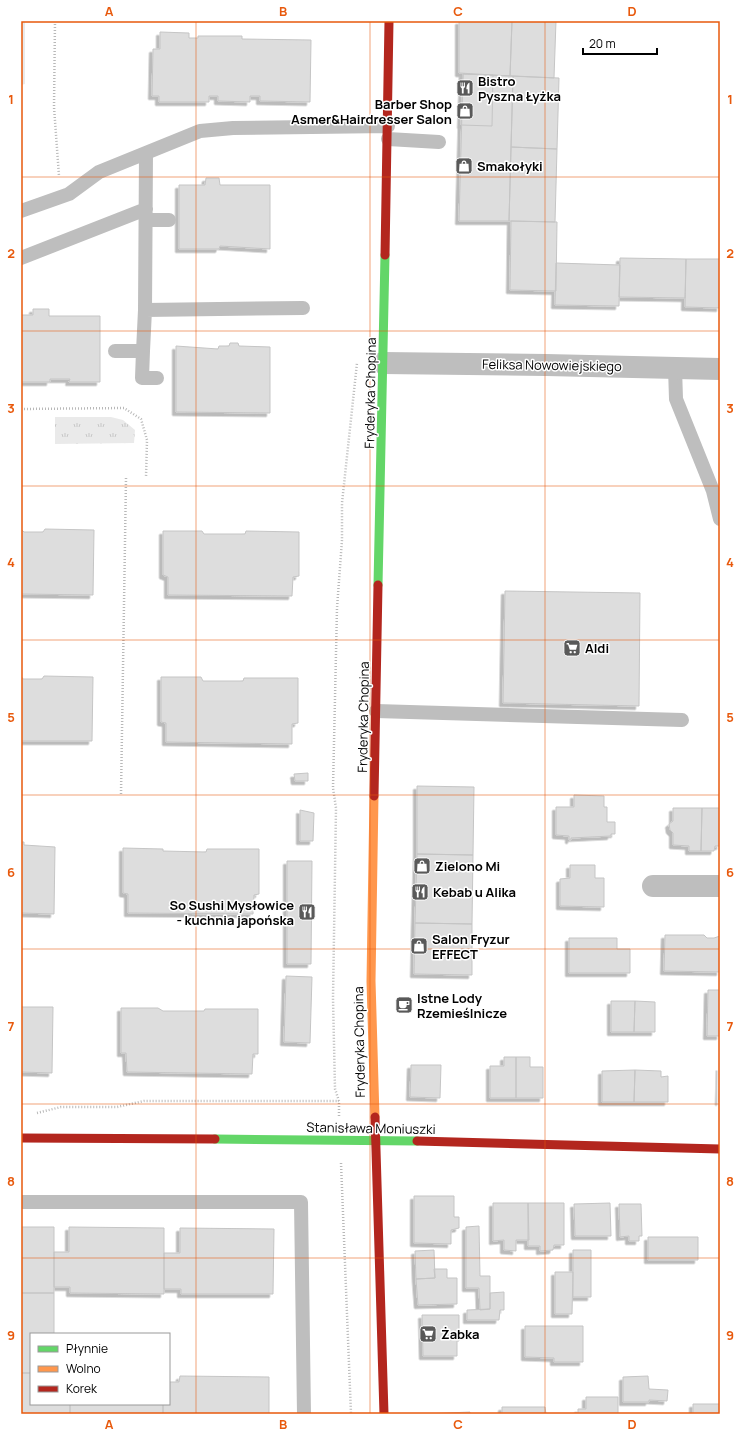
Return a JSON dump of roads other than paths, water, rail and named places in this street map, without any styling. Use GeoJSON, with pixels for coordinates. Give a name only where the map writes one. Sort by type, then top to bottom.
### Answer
{"type":"FeatureCollection","features":[{"type":"Feature","properties":{"kind":"street","name":"Fryderyka Chopina"},"geometry":{"type":"LineString","coordinates":[[384,1414],[371,982],[390,21]]}},
{"type":"Feature","properties":{"kind":"street","name":"Feliksa Nowowiejskiego"},"geometry":{"type":"LineString","coordinates":[[383,364],[720,369]]}},
{"type":"Feature","properties":{"kind":"street"},"geometry":{"type":"LineString","coordinates":[[654,886],[720,886]]}},
{"type":"Feature","properties":{"kind":"street","name":"Stanisława Moniuszki"},"geometry":{"type":"LineString","coordinates":[[21,1138],[375,1140],[720,1148]]}},
{"type":"Feature","properties":{"kind":"lane"},"geometry":{"type":"LineString","coordinates":[[21,211],[69,194],[99,172],[200,131],[233,128],[388,133],[439,142]]}},
{"type":"Feature","properties":{"kind":"lane"},"geometry":{"type":"LineString","coordinates":[[146,153],[145,310],[142,378],[158,378]]}},
{"type":"Feature","properties":{"kind":"lane"},"geometry":{"type":"LineString","coordinates":[[21,258],[146,214],[169,220]]}},
{"type":"Feature","properties":{"kind":"lane"},"geometry":{"type":"LineString","coordinates":[[145,310],[303,308]]}},
{"type":"Feature","properties":{"kind":"lane"},"geometry":{"type":"LineString","coordinates":[[114,351],[143,351]]}},
{"type":"Feature","properties":{"kind":"lane"},"geometry":{"type":"LineString","coordinates":[[674,368],[676,399],[713,490],[720,519]]}},
{"type":"Feature","properties":{"kind":"lane"},"geometry":{"type":"LineString","coordinates":[[376,712],[682,720]]}},
{"type":"Feature","properties":{"kind":"lane"},"geometry":{"type":"LineString","coordinates":[[21,1202],[301,1202],[304,1414]]}},
{"type":"Feature","properties":{"kind":"place","name":"Bistro Pyszna Łyżka"},"geometry":{"type":"Point","coordinates":[465,88]}},
{"type":"Feature","properties":{"kind":"place","name":"Barber Shop Asmer&Hairdresser Salon"},"geometry":{"type":"Point","coordinates":[465,111]}},
{"type":"Feature","properties":{"kind":"place","name":"Smakołyki"},"geometry":{"type":"Point","coordinates":[464,166]}},
{"type":"Feature","properties":{"kind":"place","name":"Aldi"},"geometry":{"type":"Point","coordinates":[572,648]}},
{"type":"Feature","properties":{"kind":"place","name":"Zielono Mi"},"geometry":{"type":"Point","coordinates":[422,866]}},
{"type":"Feature","properties":{"kind":"place","name":"Kebab u Alika"},"geometry":{"type":"Point","coordinates":[420,892]}},
{"type":"Feature","properties":{"kind":"place","name":"So Sushi Mysłowice - kuchnia japońska"},"geometry":{"type":"Point","coordinates":[307,912]}},
{"type":"Feature","properties":{"kind":"place","name":"Salon Fryzur EFFECT"},"geometry":{"type":"Point","coordinates":[419,946]}},
{"type":"Feature","properties":{"kind":"place","name":"Istne Lody Rzemieślnicze"},"geometry":{"type":"Point","coordinates":[404,1005]}},
{"type":"Feature","properties":{"kind":"place","name":"Żabka"},"geometry":{"type":"Point","coordinates":[428,1334]}}]}
